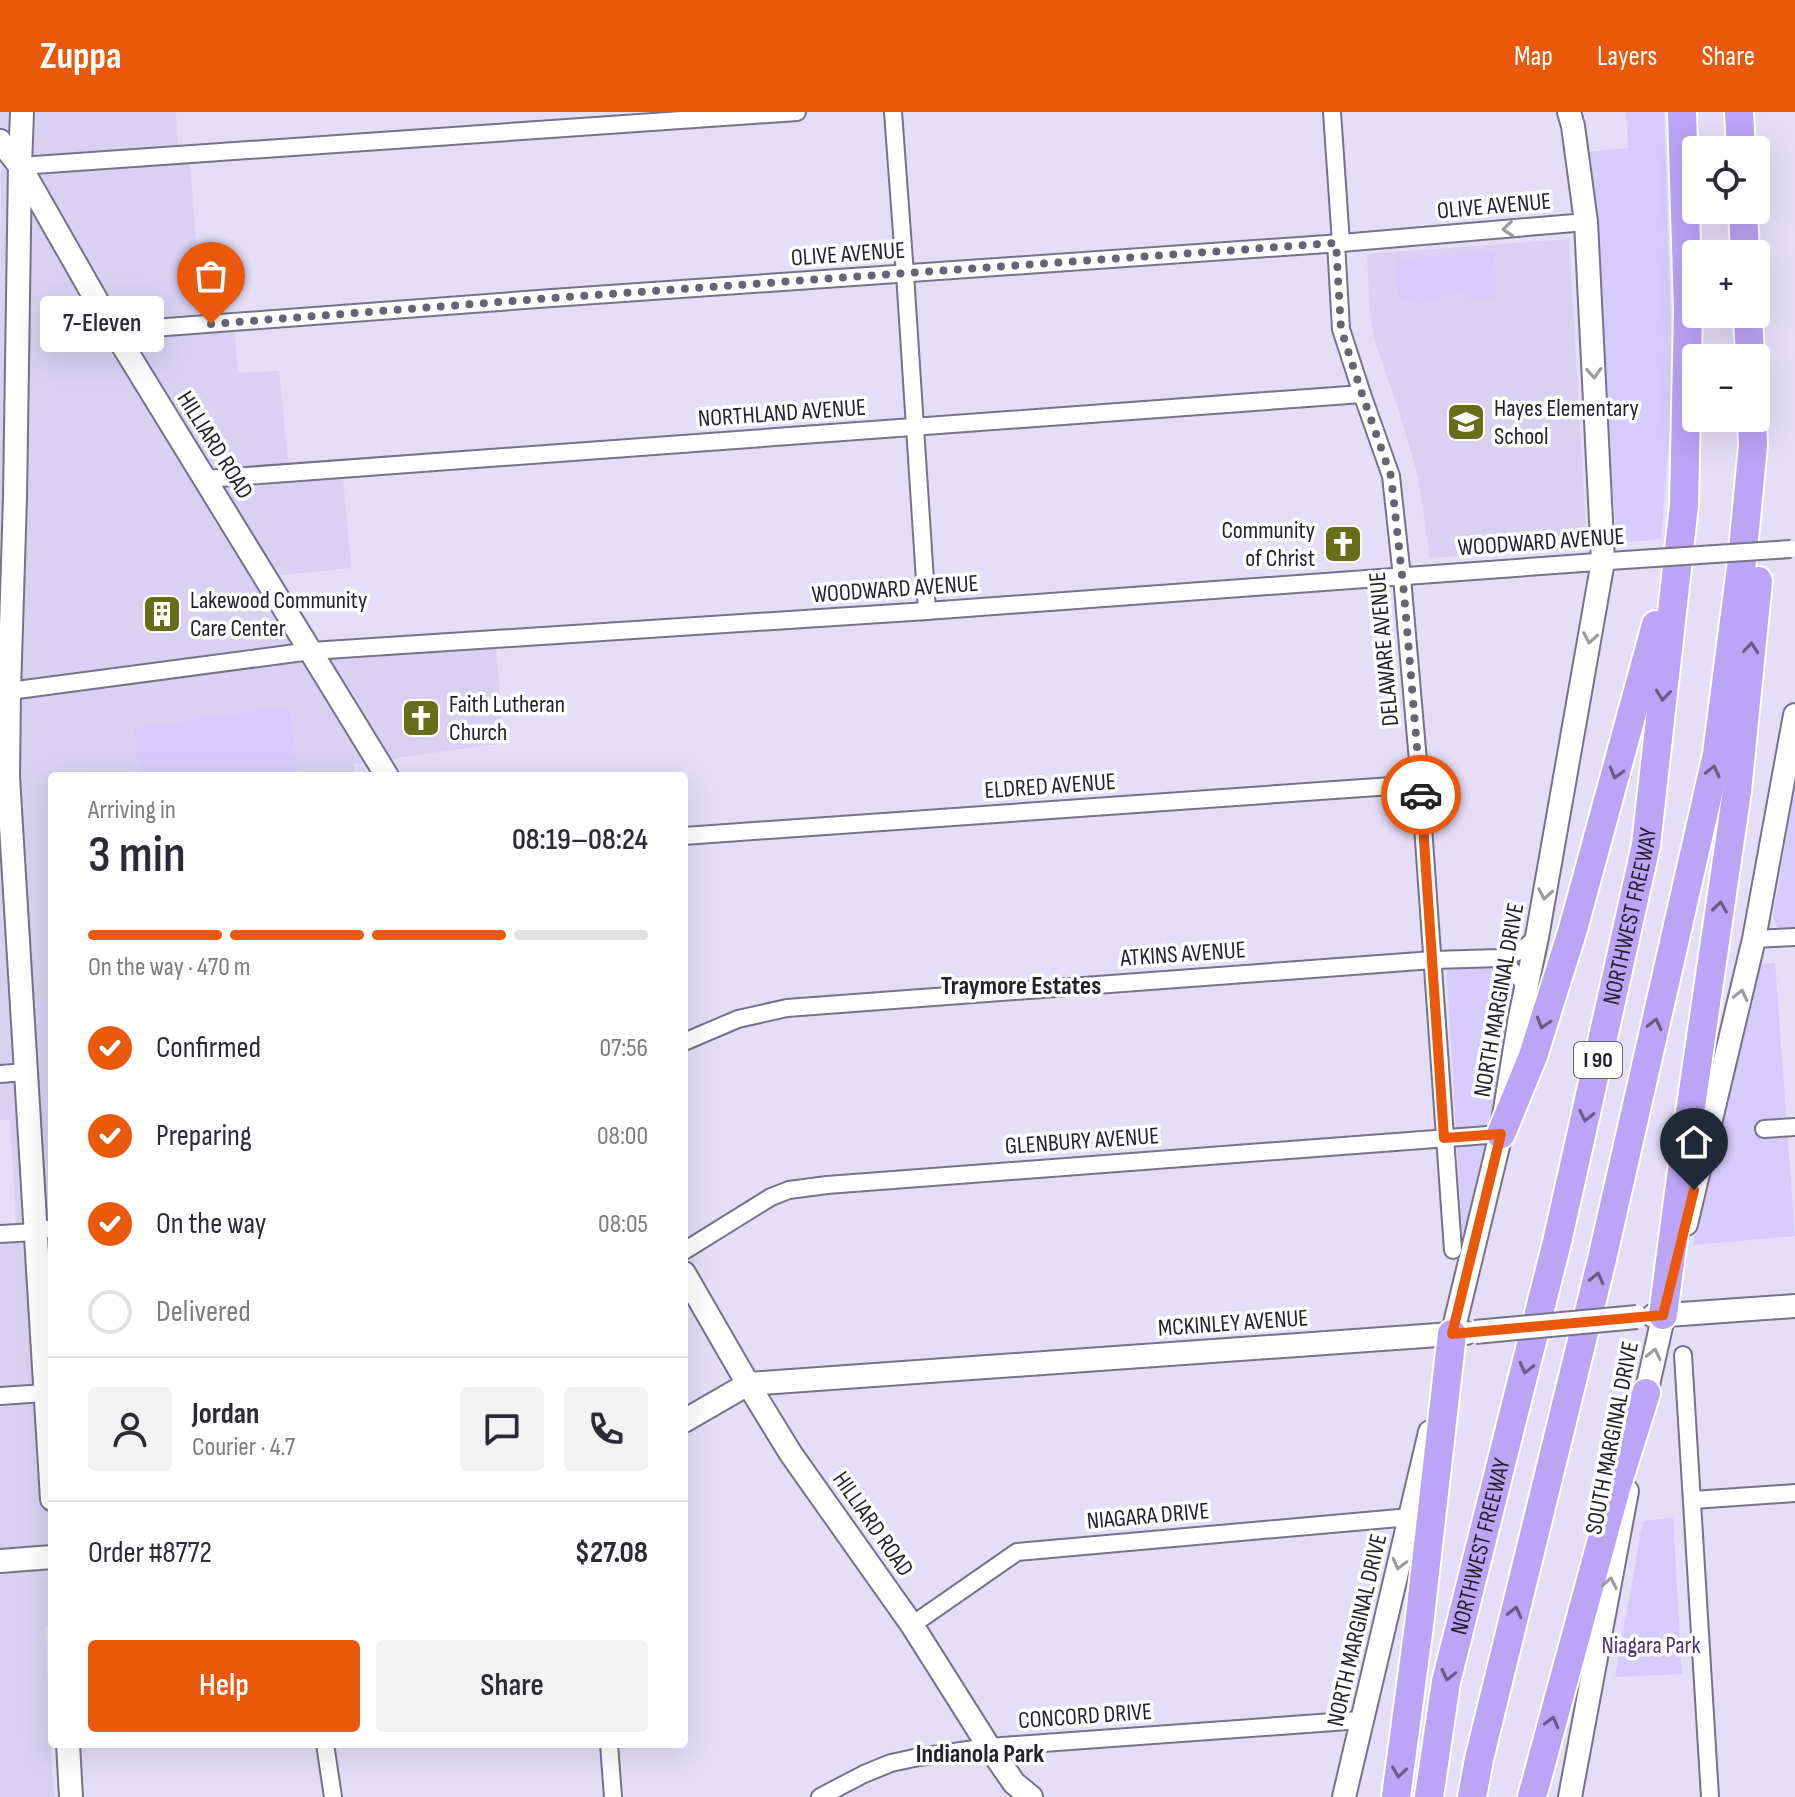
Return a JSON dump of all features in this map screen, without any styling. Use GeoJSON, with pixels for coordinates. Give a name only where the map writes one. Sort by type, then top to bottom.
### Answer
{"type":"FeatureCollection","features":[{"type":"Feature","properties":{"kind":"highway","name":"NORTHWEST FREEWAY"},"geometry":{"type":"LineString","coordinates":[[1682,112],[1686,240]]}},
{"type":"Feature","properties":{"kind":"highway"},"geometry":{"type":"LineString","coordinates":[[1739,112],[1740,136]]}},
{"type":"Feature","properties":{"kind":"highway"},"geometry":{"type":"LineString","coordinates":[[1501,1134],[1533,1056],[1573,929],[1653,640],[1674,525],[1687,328]]}},
{"type":"Feature","properties":{"kind":"highway","name":"NORTHWEST FREEWAY"},"geometry":{"type":"LineString","coordinates":[[1429,1797],[1446,1682],[1558,1238],[1646,845],[1684,505],[1688,328]]}},
{"type":"Feature","properties":{"kind":"highway","name":"NORTHWEST FREEWAY"},"geometry":{"type":"LineString","coordinates":[[1472,1797],[1602,1259],[1717,754],[1742,560],[1753,432]]}},
{"type":"Feature","properties":{"kind":"highway"},"geometry":{"type":"LineString","coordinates":[[1650,1316],[1685,1147],[1737,791],[1759,571],[1762,493],[1753,432]]}},
{"type":"Feature","properties":{"kind":"highway"},"geometry":{"type":"LineString","coordinates":[[1396,1797],[1464,1333]]}},
{"type":"Feature","properties":{"kind":"highway"},"geometry":{"type":"LineString","coordinates":[[1532,1797],[1616,1488],[1646,1393]]}},
{"type":"Feature","properties":{"kind":"main road"},"geometry":{"type":"LineString","coordinates":[[22,112],[9,299],[4,692],[8,777],[7,893],[44,1230],[48,1438]]}},
{"type":"Feature","properties":{"kind":"main road","name":"NORTH MARGINAL DRIVE"},"geometry":{"type":"LineString","coordinates":[[1344,1797],[1410,1517],[1464,1333],[1526,985],[1613,561],[1589,295],[1586,222],[1569,112]]}},
{"type":"Feature","properties":{"kind":"main road","name":"HILLIARD ROAD"},"geometry":{"type":"LineString","coordinates":[[0,141],[20,166],[114,331],[385,772]]}},
{"type":"Feature","properties":{"kind":"main road","name":"SOUTH MARGINAL DRIVE"},"geometry":{"type":"LineString","coordinates":[[1570,1797],[1646,1393],[1650,1316],[1754,939],[1795,715]]}},
{"type":"Feature","properties":{"kind":"main road","name":"HILLIARD ROAD"},"geometry":{"type":"LineString","coordinates":[[688,1280],[791,1454],[912,1625],[1014,1783],[1031,1797]]}},
{"type":"Feature","properties":{"kind":"main road","name":"MCKINLEY AVENUE"},"geometry":{"type":"LineString","coordinates":[[688,1419],[748,1384],[1795,1306]]}},
{"type":"Feature","properties":{"kind":"main road"},"geometry":{"type":"LineString","coordinates":[[0,1561],[48,1557]]}},
{"type":"Feature","properties":{"kind":"main road"},"geometry":{"type":"LineString","coordinates":[[68,1748],[71,1797]]}},
{"type":"Feature","properties":{"kind":"street"},"geometry":{"type":"LineString","coordinates":[[20,166],[662,116],[797,112]]}},
{"type":"Feature","properties":{"kind":"street"},"geometry":{"type":"LineString","coordinates":[[893,112],[927,611]]}},
{"type":"Feature","properties":{"kind":"street","name":"DELAWARE AVENUE"},"geometry":{"type":"LineString","coordinates":[[1332,112],[1341,329],[1391,476],[1402,577],[1453,1250]]}},
{"type":"Feature","properties":{"kind":"street","name":"OLIVE AVENUE"},"geometry":{"type":"LineString","coordinates":[[114,331],[1339,243],[1586,222]]}},
{"type":"Feature","properties":{"kind":"street","name":"NORTHLAND AVENUE"},"geometry":{"type":"LineString","coordinates":[[205,479],[1362,394]]}},
{"type":"Feature","properties":{"kind":"street","name":"WOODWARD AVENUE"},"geometry":{"type":"LineString","coordinates":[[4,692],[311,651],[1793,549]]}},
{"type":"Feature","properties":{"kind":"street","name":"ELDRED AVENUE"},"geometry":{"type":"LineString","coordinates":[[688,836],[1420,784]]}},
{"type":"Feature","properties":{"kind":"street","name":"ATKINS AVENUE"},"geometry":{"type":"LineString","coordinates":[[688,1040],[738,1019],[787,1008],[1433,960],[1500,958],[1521,951],[1537,937]]}},
{"type":"Feature","properties":{"kind":"street"},"geometry":{"type":"LineString","coordinates":[[1754,939],[1795,937]]}},
{"type":"Feature","properties":{"kind":"street"},"geometry":{"type":"LineString","coordinates":[[1500,958],[1526,985]]}},
{"type":"Feature","properties":{"kind":"street"},"geometry":{"type":"LineString","coordinates":[[0,1074],[25,1072]]}},
{"type":"Feature","properties":{"kind":"street"},"geometry":{"type":"LineString","coordinates":[[1764,1129],[1795,1127]]}},
{"type":"Feature","properties":{"kind":"street","name":"GLENBURY AVENUE"},"geometry":{"type":"LineString","coordinates":[[688,1249],[771,1197],[789,1190],[1501,1134]]}},
{"type":"Feature","properties":{"kind":"street"},"geometry":{"type":"LineString","coordinates":[[0,1234],[44,1230]]}},
{"type":"Feature","properties":{"kind":"street"},"geometry":{"type":"LineString","coordinates":[[1683,1355],[1710,1797]]}},
{"type":"Feature","properties":{"kind":"street"},"geometry":{"type":"LineString","coordinates":[[0,1396],[45,1393]]}},
{"type":"Feature","properties":{"kind":"street"},"geometry":{"type":"LineString","coordinates":[[1693,1500],[1795,1493]]}},
{"type":"Feature","properties":{"kind":"street","name":"NIAGARA DRIVE"},"geometry":{"type":"LineString","coordinates":[[912,1625],[1017,1552],[1410,1517]]}},
{"type":"Feature","properties":{"kind":"street","name":"CONCORD DRIVE"},"geometry":{"type":"LineString","coordinates":[[820,1797],[891,1763],[989,1747],[1361,1720]]}},
{"type":"Feature","properties":{"kind":"street"},"geometry":{"type":"LineString","coordinates":[[326,1748],[333,1797]]}},
{"type":"Feature","properties":{"kind":"street"},"geometry":{"type":"LineString","coordinates":[[609,1748],[613,1797]]}},
{"type":"Feature","properties":{"kind":"shaded area"},"geometry":{"type":"Polygon","coordinates":[[[0,112],[176,112],[178,147],[189,147],[202,320],[234,318],[238,373],[279,371],[289,470],[342,465],[351,568],[273,576],[316,646],[495,634],[504,743],[352,764],[356,772],[48,772],[48,1627],[45,1627],[48,1748],[51,1748],[54,1797],[0,1797],[0,1229],[16,1227],[10,1120],[0,1120],[1,173],[11,148],[0,133],[0,112]]]}},
{"type":"Feature","properties":{"kind":"shaded area"},"geometry":{"type":"Polygon","coordinates":[[[1569,239],[1587,548],[1430,558],[1418,476],[1374,339],[1367,254],[1569,239]]]}},
{"type":"Feature","properties":{"kind":"green space"},"geometry":{"type":"Polygon","coordinates":[[[1626,112],[1664,112],[1673,390],[1661,539],[1617,543],[1586,152],[1628,148],[1626,112]]]}},
{"type":"Feature","properties":{"kind":"green space"},"geometry":{"type":"Polygon","coordinates":[[[1493,252],[1497,297],[1468,299],[1467,294],[1440,296],[1440,302],[1415,303],[1398,297],[1395,259],[1493,252]]]}},
{"type":"Feature","properties":{"kind":"green space"},"geometry":{"type":"Polygon","coordinates":[[[289,706],[297,772],[139,772],[134,728],[289,706]]]}},
{"type":"Feature","properties":{"kind":"green space"},"geometry":{"type":"Polygon","coordinates":[[[1795,788],[1795,933],[1780,929],[1773,916],[1795,788]]]}},
{"type":"Feature","properties":{"kind":"green space"},"geometry":{"type":"Polygon","coordinates":[[[1515,959],[1525,968],[1463,1245],[1446,963],[1515,959]]]}},
{"type":"Feature","properties":{"kind":"green space"},"geometry":{"type":"Polygon","coordinates":[[[1775,963],[1795,1236],[1693,1245],[1758,965],[1775,963]]]}},
{"type":"Feature","properties":{"kind":"green space","name":"Niagara Park"},"geometry":{"type":"Polygon","coordinates":[[[1673,1518],[1682,1674],[1615,1677],[1643,1521],[1673,1518]]]}},
{"type":"Feature","properties":{"kind":"way so far"},"geometry":{"type":"LineString","coordinates":[[211,324],[1336,243],[1341,329],[1391,476],[1421,795]]}},
{"type":"Feature","properties":{"kind":"place","name":"7-Eleven"},"geometry":{"type":"Point","coordinates":[211,324]}},
{"type":"Feature","properties":{"kind":"place","name":"Hayes Elementary School"},"geometry":{"type":"Point","coordinates":[1466,422]}},
{"type":"Feature","properties":{"kind":"place","name":"Community of Christ"},"geometry":{"type":"Point","coordinates":[1343,544]}},
{"type":"Feature","properties":{"kind":"place","name":"Lakewood Community Care Center"},"geometry":{"type":"Point","coordinates":[162,614]}},
{"type":"Feature","properties":{"kind":"place","name":"Faith Lutheran Church"},"geometry":{"type":"Point","coordinates":[421,718]}},
{"type":"Feature","properties":{"kind":"district","name":"Traymore Estates"},"geometry":{"type":"Point","coordinates":[1021,986]}},
{"type":"Feature","properties":{"kind":"district","name":"Indianola Park"},"geometry":{"type":"Point","coordinates":[980,1754]}},
{"type":"Feature","properties":{"kind":"route"},"geometry":{"type":"LineString","coordinates":[[1421,795],[1444,1138],[1501,1134],[1452,1334],[1663,1315],[1694,1190]]}}]}
